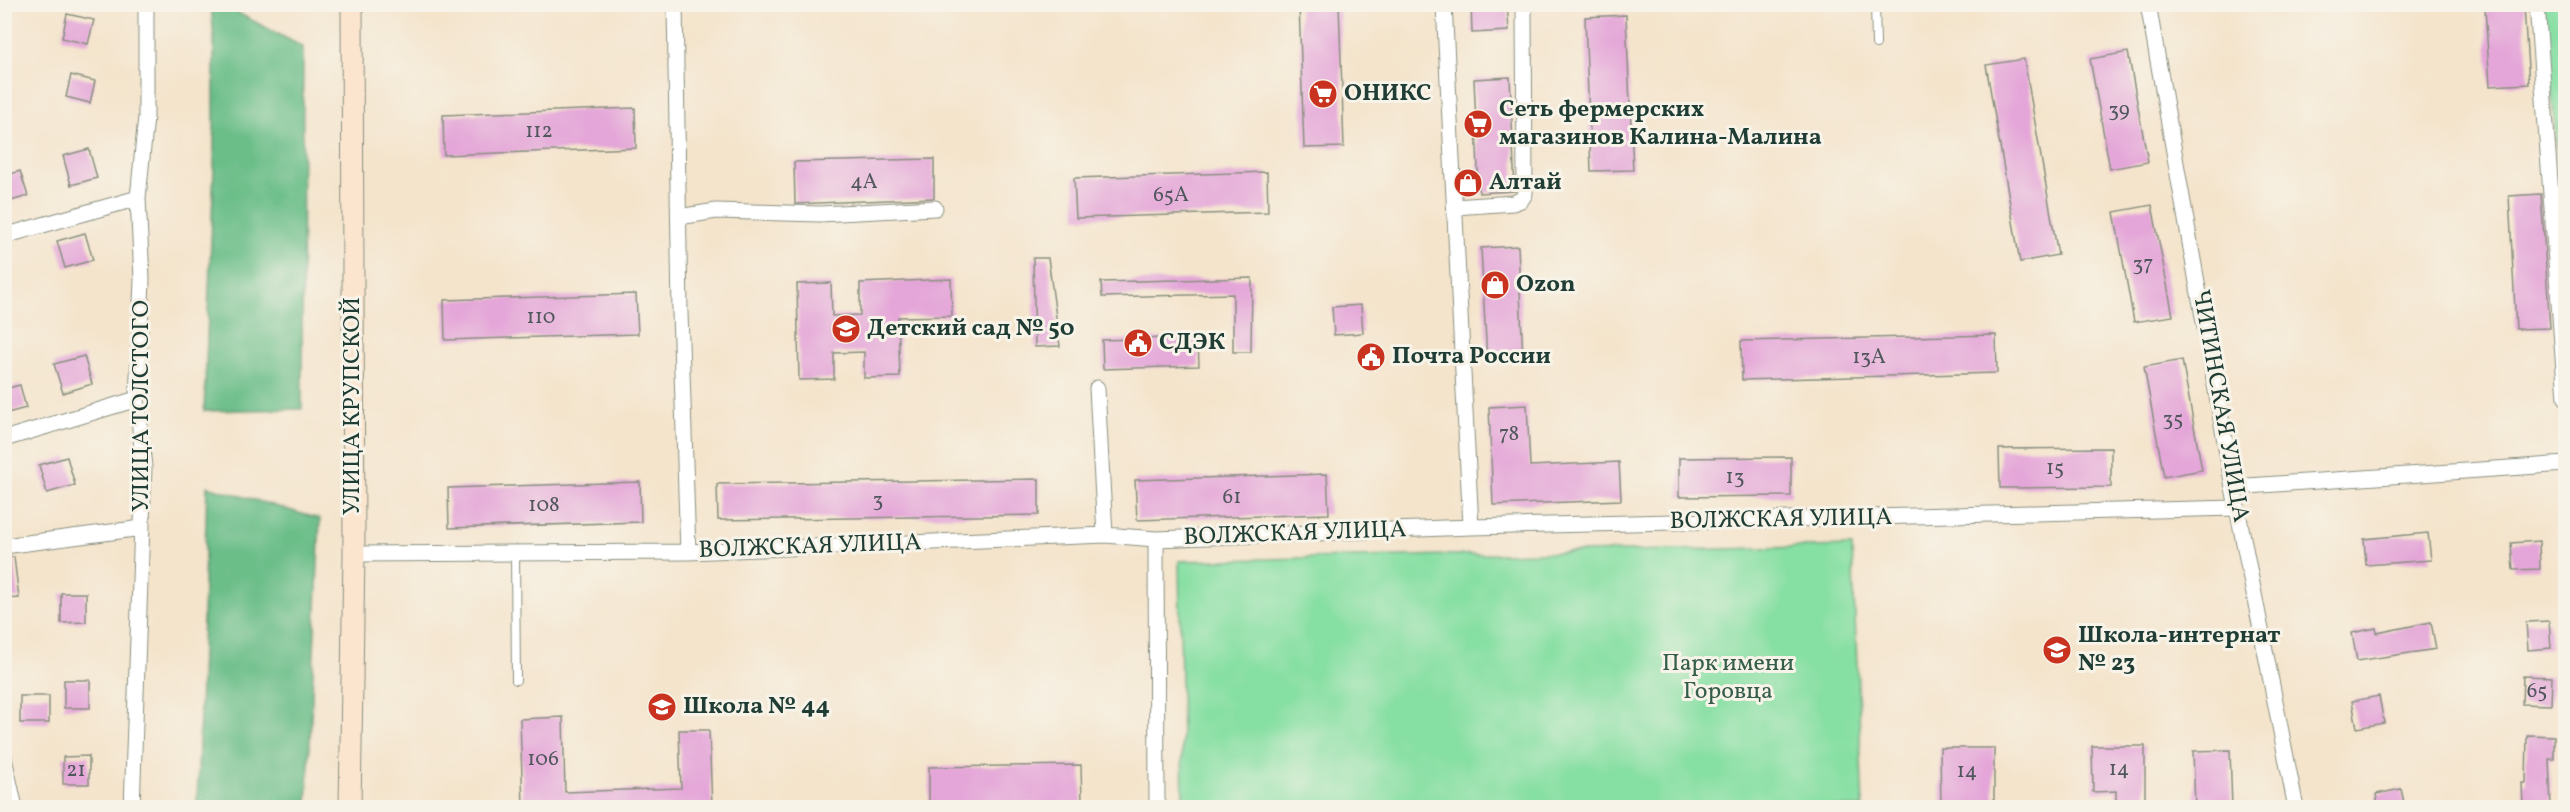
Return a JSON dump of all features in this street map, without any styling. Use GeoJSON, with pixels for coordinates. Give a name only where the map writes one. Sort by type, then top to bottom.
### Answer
{"type":"FeatureCollection","features":[{"type":"Feature","properties":{"kind":"street","name":"УЛИЦА ТОЛСТОГО"},"geometry":{"type":"LineString","coordinates":[[132,807],[144,466],[136,399],[142,279],[138,198],[146,117],[146,4]]}},
{"type":"Feature","properties":{"kind":"street","name":"УЛИЦА КРУПСКОЙ"},"geometry":{"type":"LineString","coordinates":[[350,807],[354,554],[352,4]]}},
{"type":"Feature","properties":{"kind":"street"},"geometry":{"type":"LineString","coordinates":[[675,4],[688,552]]}},
{"type":"Feature","properties":{"kind":"street"},"geometry":{"type":"LineString","coordinates":[[1444,4],[1471,527]]}},
{"type":"Feature","properties":{"kind":"street"},"geometry":{"type":"LineString","coordinates":[[1455,207],[1513,203],[1521,200],[1526,194],[1524,4]]}},
{"type":"Feature","properties":{"kind":"street","name":"ЧИТИНСКАЯ УЛИЦА"},"geometry":{"type":"LineString","coordinates":[[2148,4],[2233,487],[2296,807]]}},
{"type":"Feature","properties":{"kind":"street"},"geometry":{"type":"LineString","coordinates":[[2537,4],[2565,398]]}},
{"type":"Feature","properties":{"kind":"street"},"geometry":{"type":"LineString","coordinates":[[4,236],[138,198]]}},
{"type":"Feature","properties":{"kind":"street"},"geometry":{"type":"LineString","coordinates":[[679,217],[716,211],[820,214],[934,208]]}},
{"type":"Feature","properties":{"kind":"street"},"geometry":{"type":"LineString","coordinates":[[1097,388],[1105,535]]}},
{"type":"Feature","properties":{"kind":"street"},"geometry":{"type":"LineString","coordinates":[[4,439],[136,399]]}},
{"type":"Feature","properties":{"kind":"street"},"geometry":{"type":"LineString","coordinates":[[2233,487],[2565,464]]}},
{"type":"Feature","properties":{"kind":"street","name":"ВОЛЖСКАЯ УЛИЦА"},"geometry":{"type":"LineString","coordinates":[[354,554],[688,552],[1105,535],[1156,539],[1471,527],[2237,508]]}},
{"type":"Feature","properties":{"kind":"street"},"geometry":{"type":"LineString","coordinates":[[4,546],[142,528]]}},
{"type":"Feature","properties":{"kind":"street"},"geometry":{"type":"LineString","coordinates":[[1156,539],[1157,807]]}},
{"type":"Feature","properties":{"kind":"street"},"geometry":{"type":"LineString","coordinates":[[4,758],[15,807]]}},
{"type":"Feature","properties":{"kind":"lane"},"geometry":{"type":"LineString","coordinates":[[1875,4],[1876,44]]}},
{"type":"Feature","properties":{"kind":"lane"},"geometry":{"type":"LineString","coordinates":[[515,553],[516,680]]}},
{"type":"Feature","properties":{"kind":"green space"},"geometry":{"type":"Polygon","coordinates":[[[221,4],[303,47],[302,409],[204,411],[214,167],[214,40],[211,5],[221,4]]]}},
{"type":"Feature","properties":{"kind":"green space"},"geometry":{"type":"Polygon","coordinates":[[[2543,5],[2565,5],[2565,228],[2543,5]]]}},
{"type":"Feature","properties":{"kind":"green space"},"geometry":{"type":"Polygon","coordinates":[[[207,486],[320,519],[307,807],[197,807],[207,486]]]}},
{"type":"Feature","properties":{"kind":"green space","name":"Парк имени Горовца"},"geometry":{"type":"Polygon","coordinates":[[[1852,546],[1863,807],[1183,807],[1179,561],[1852,546]]]}},
{"type":"Feature","properties":{"kind":"building"},"geometry":{"type":"Polygon","coordinates":[[[1299,4],[1339,4],[1344,147],[1304,148],[1299,4]]]}},
{"type":"Feature","properties":{"kind":"building"},"geometry":{"type":"Polygon","coordinates":[[[1471,4],[1507,4],[1509,31],[1472,33],[1471,4]]]}},
{"type":"Feature","properties":{"kind":"building"},"geometry":{"type":"Polygon","coordinates":[[[2524,6],[2529,84],[2490,86],[2485,8],[2524,6]]]}},
{"type":"Feature","properties":{"kind":"building"},"geometry":{"type":"Polygon","coordinates":[[[67,14],[94,20],[88,44],[62,38],[67,14]]]}},
{"type":"Feature","properties":{"kind":"building"},"geometry":{"type":"Polygon","coordinates":[[[1626,15],[1633,170],[1591,171],[1585,17],[1626,15]]]}},
{"type":"Feature","properties":{"kind":"building"},"geometry":{"type":"Polygon","coordinates":[[[2128,52],[2148,162],[2110,169],[2090,59],[2128,52]]]}},
{"type":"Feature","properties":{"kind":"building"},"geometry":{"type":"Polygon","coordinates":[[[2024,59],[2058,255],[2020,262],[1986,65],[2024,59]]]}},
{"type":"Feature","properties":{"kind":"building"},"geometry":{"type":"Polygon","coordinates":[[[71,75],[95,81],[90,103],[66,97],[71,75]]]}},
{"type":"Feature","properties":{"kind":"building"},"geometry":{"type":"Polygon","coordinates":[[[1510,77],[1515,191],[1479,193],[1474,79],[1510,77]]]}},
{"type":"Feature","properties":{"kind":"building"},"geometry":{"type":"Polygon","coordinates":[[[635,108],[636,148],[444,155],[443,115],[635,108]]]}},
{"type":"Feature","properties":{"kind":"building"},"geometry":{"type":"Polygon","coordinates":[[[89,149],[97,178],[71,185],[63,156],[89,149]]]}},
{"type":"Feature","properties":{"kind":"building"},"geometry":{"type":"Polygon","coordinates":[[[934,159],[934,198],[795,204],[794,162],[934,159]]]}},
{"type":"Feature","properties":{"kind":"building"},"geometry":{"type":"Polygon","coordinates":[[[20,171],[28,196],[4,203],[4,176],[20,171]]]}},
{"type":"Feature","properties":{"kind":"building"},"geometry":{"type":"Polygon","coordinates":[[[1267,172],[1268,212],[1076,218],[1074,178],[1267,172]]]}},
{"type":"Feature","properties":{"kind":"building"},"geometry":{"type":"Polygon","coordinates":[[[2541,194],[2550,328],[2516,329],[2509,196],[2541,194]]]}},
{"type":"Feature","properties":{"kind":"building"},"geometry":{"type":"Polygon","coordinates":[[[2152,205],[2173,316],[2134,322],[2114,212],[2152,205]]]}},
{"type":"Feature","properties":{"kind":"building"},"geometry":{"type":"Polygon","coordinates":[[[85,233],[93,260],[65,268],[57,241],[85,233]]]}},
{"type":"Feature","properties":{"kind":"building"},"geometry":{"type":"Polygon","coordinates":[[[1518,246],[1523,360],[1487,361],[1481,248],[1518,246]]]}},
{"type":"Feature","properties":{"kind":"building"},"geometry":{"type":"Polygon","coordinates":[[[1033,258],[1048,258],[1060,346],[1035,347],[1033,258]]]}},
{"type":"Feature","properties":{"kind":"building"},"geometry":{"type":"Polygon","coordinates":[[[1252,278],[1251,352],[1233,352],[1233,294],[1102,297],[1101,282],[1252,278]]]}},
{"type":"Feature","properties":{"kind":"building","name":"Детский сад № 50"},"geometry":{"type":"Polygon","coordinates":[[[951,279],[952,316],[898,317],[900,377],[864,378],[864,352],[834,353],[834,379],[799,380],[797,284],[831,283],[832,316],[860,315],[860,283],[951,279]]]}},
{"type":"Feature","properties":{"kind":"building"},"geometry":{"type":"Polygon","coordinates":[[[636,294],[638,334],[445,340],[444,300],[636,294]]]}},
{"type":"Feature","properties":{"kind":"building"},"geometry":{"type":"Polygon","coordinates":[[[1361,305],[1363,333],[1334,335],[1332,307],[1361,305]]]}},
{"type":"Feature","properties":{"kind":"building"},"geometry":{"type":"Polygon","coordinates":[[[1996,335],[1997,373],[1742,380],[1741,341],[1996,335]]]}},
{"type":"Feature","properties":{"kind":"building"},"geometry":{"type":"Polygon","coordinates":[[[1198,337],[1199,366],[1103,369],[1102,340],[1198,337]]]}},
{"type":"Feature","properties":{"kind":"building"},"geometry":{"type":"Polygon","coordinates":[[[84,356],[92,384],[63,393],[54,364],[84,356]]]}},
{"type":"Feature","properties":{"kind":"building"},"geometry":{"type":"Polygon","coordinates":[[[2182,360],[2202,470],[2164,477],[2144,367],[2182,360]]]}},
{"type":"Feature","properties":{"kind":"building"},"geometry":{"type":"Polygon","coordinates":[[[20,385],[26,408],[4,414],[4,389],[20,385]]]}},
{"type":"Feature","properties":{"kind":"building"},"geometry":{"type":"Polygon","coordinates":[[[1527,405],[1530,466],[1619,462],[1621,500],[1493,505],[1489,407],[1527,405]]]}},
{"type":"Feature","properties":{"kind":"building"},"geometry":{"type":"Polygon","coordinates":[[[2111,448],[2111,487],[2000,488],[1999,449],[2111,448]]]}},
{"type":"Feature","properties":{"kind":"building"},"geometry":{"type":"Polygon","coordinates":[[[67,457],[75,485],[47,493],[39,465],[67,457]]]}},
{"type":"Feature","properties":{"kind":"building"},"geometry":{"type":"Polygon","coordinates":[[[1791,457],[1791,496],[1679,497],[1679,458],[1791,457]]]}},
{"type":"Feature","properties":{"kind":"building"},"geometry":{"type":"Polygon","coordinates":[[[1327,474],[1329,514],[1137,520],[1135,480],[1327,474]]]}},
{"type":"Feature","properties":{"kind":"building"},"geometry":{"type":"Polygon","coordinates":[[[1039,479],[1039,515],[718,520],[717,484],[1039,479]]]}},
{"type":"Feature","properties":{"kind":"building"},"geometry":{"type":"Polygon","coordinates":[[[640,482],[641,522],[449,528],[448,488],[640,482]]]}},
{"type":"Feature","properties":{"kind":"building"},"geometry":{"type":"Polygon","coordinates":[[[2428,533],[2431,560],[2366,565],[2364,539],[2428,533]]]}},
{"type":"Feature","properties":{"kind":"building"},"geometry":{"type":"Polygon","coordinates":[[[2539,541],[2540,569],[2513,570],[2511,543],[2539,541]]]}},
{"type":"Feature","properties":{"kind":"building"},"geometry":{"type":"Polygon","coordinates":[[[4,557],[14,557],[19,598],[4,599],[4,557]]]}},
{"type":"Feature","properties":{"kind":"building"},"geometry":{"type":"Polygon","coordinates":[[[61,593],[86,593],[86,622],[61,623],[61,593]]]}},
{"type":"Feature","properties":{"kind":"building"},"geometry":{"type":"Polygon","coordinates":[[[2549,621],[2551,648],[2528,650],[2526,622],[2549,621]]]}},
{"type":"Feature","properties":{"kind":"building"},"geometry":{"type":"Polygon","coordinates":[[[2431,622],[2436,649],[2357,661],[2352,633],[2376,628],[2377,633],[2431,622]]]}},
{"type":"Feature","properties":{"kind":"building"},"geometry":{"type":"Polygon","coordinates":[[[2523,676],[2552,677],[2551,705],[2522,704],[2523,676]]]}},
{"type":"Feature","properties":{"kind":"building"},"geometry":{"type":"Polygon","coordinates":[[[64,680],[90,680],[90,708],[64,708],[64,680]]]}},
{"type":"Feature","properties":{"kind":"building"},"geometry":{"type":"Polygon","coordinates":[[[20,696],[49,696],[49,723],[20,723],[20,696]]]}},
{"type":"Feature","properties":{"kind":"building"},"geometry":{"type":"Polygon","coordinates":[[[2379,696],[2384,723],[2357,728],[2352,701],[2379,696]]]}},
{"type":"Feature","properties":{"kind":"building"},"geometry":{"type":"Polygon","coordinates":[[[563,717],[565,792],[681,788],[679,730],[709,730],[712,807],[523,807],[520,719],[563,717]]]}},
{"type":"Feature","properties":{"kind":"building"},"geometry":{"type":"Polygon","coordinates":[[[2527,735],[2554,736],[2554,759],[2549,759],[2551,807],[2523,807],[2522,783],[2526,783],[2527,735]]]}},
{"type":"Feature","properties":{"kind":"building"},"geometry":{"type":"Polygon","coordinates":[[[2092,746],[2145,746],[2145,807],[2116,807],[2116,791],[2093,792],[2092,746]]]}},
{"type":"Feature","properties":{"kind":"building"},"geometry":{"type":"Polygon","coordinates":[[[1940,748],[1994,748],[1994,807],[1941,807],[1940,748]]]}},
{"type":"Feature","properties":{"kind":"building"},"geometry":{"type":"Polygon","coordinates":[[[2230,750],[2232,807],[2195,807],[2193,751],[2230,750]]]}},
{"type":"Feature","properties":{"kind":"building"},"geometry":{"type":"Polygon","coordinates":[[[89,756],[89,784],[63,784],[63,757],[89,756]]]}},
{"type":"Feature","properties":{"kind":"building"},"geometry":{"type":"Polygon","coordinates":[[[1081,765],[1082,803],[929,805],[929,767],[1081,765]]]}},
{"type":"Feature","properties":{"kind":"building"},"geometry":{"type":"Polygon","coordinates":[[[2401,789],[2405,807],[2378,807],[2376,794],[2401,789]]]}},
{"type":"Feature","properties":{"kind":"place","name":"ОНИКС"},"geometry":{"type":"Point","coordinates":[1323,94]}},
{"type":"Feature","properties":{"kind":"place","name":"Сеть фермерских магазинов Калина-Малина"},"geometry":{"type":"Point","coordinates":[1478,124]}},
{"type":"Feature","properties":{"kind":"place","name":"Алтай"},"geometry":{"type":"Point","coordinates":[1468,183]}},
{"type":"Feature","properties":{"kind":"place","name":"Ozon"},"geometry":{"type":"Point","coordinates":[1495,285]}},
{"type":"Feature","properties":{"kind":"place","name":"Детский сад № 50"},"geometry":{"type":"Point","coordinates":[846,329]}},
{"type":"Feature","properties":{"kind":"place","name":"СДЭК"},"geometry":{"type":"Point","coordinates":[1138,343]}},
{"type":"Feature","properties":{"kind":"place","name":"Почта России"},"geometry":{"type":"Point","coordinates":[1371,357]}},
{"type":"Feature","properties":{"kind":"place","name":"Школа-интернат № 23"},"geometry":{"type":"Point","coordinates":[2057,650]}},
{"type":"Feature","properties":{"kind":"place","name":"Школа № 44"},"geometry":{"type":"Point","coordinates":[662,707]}}]}
